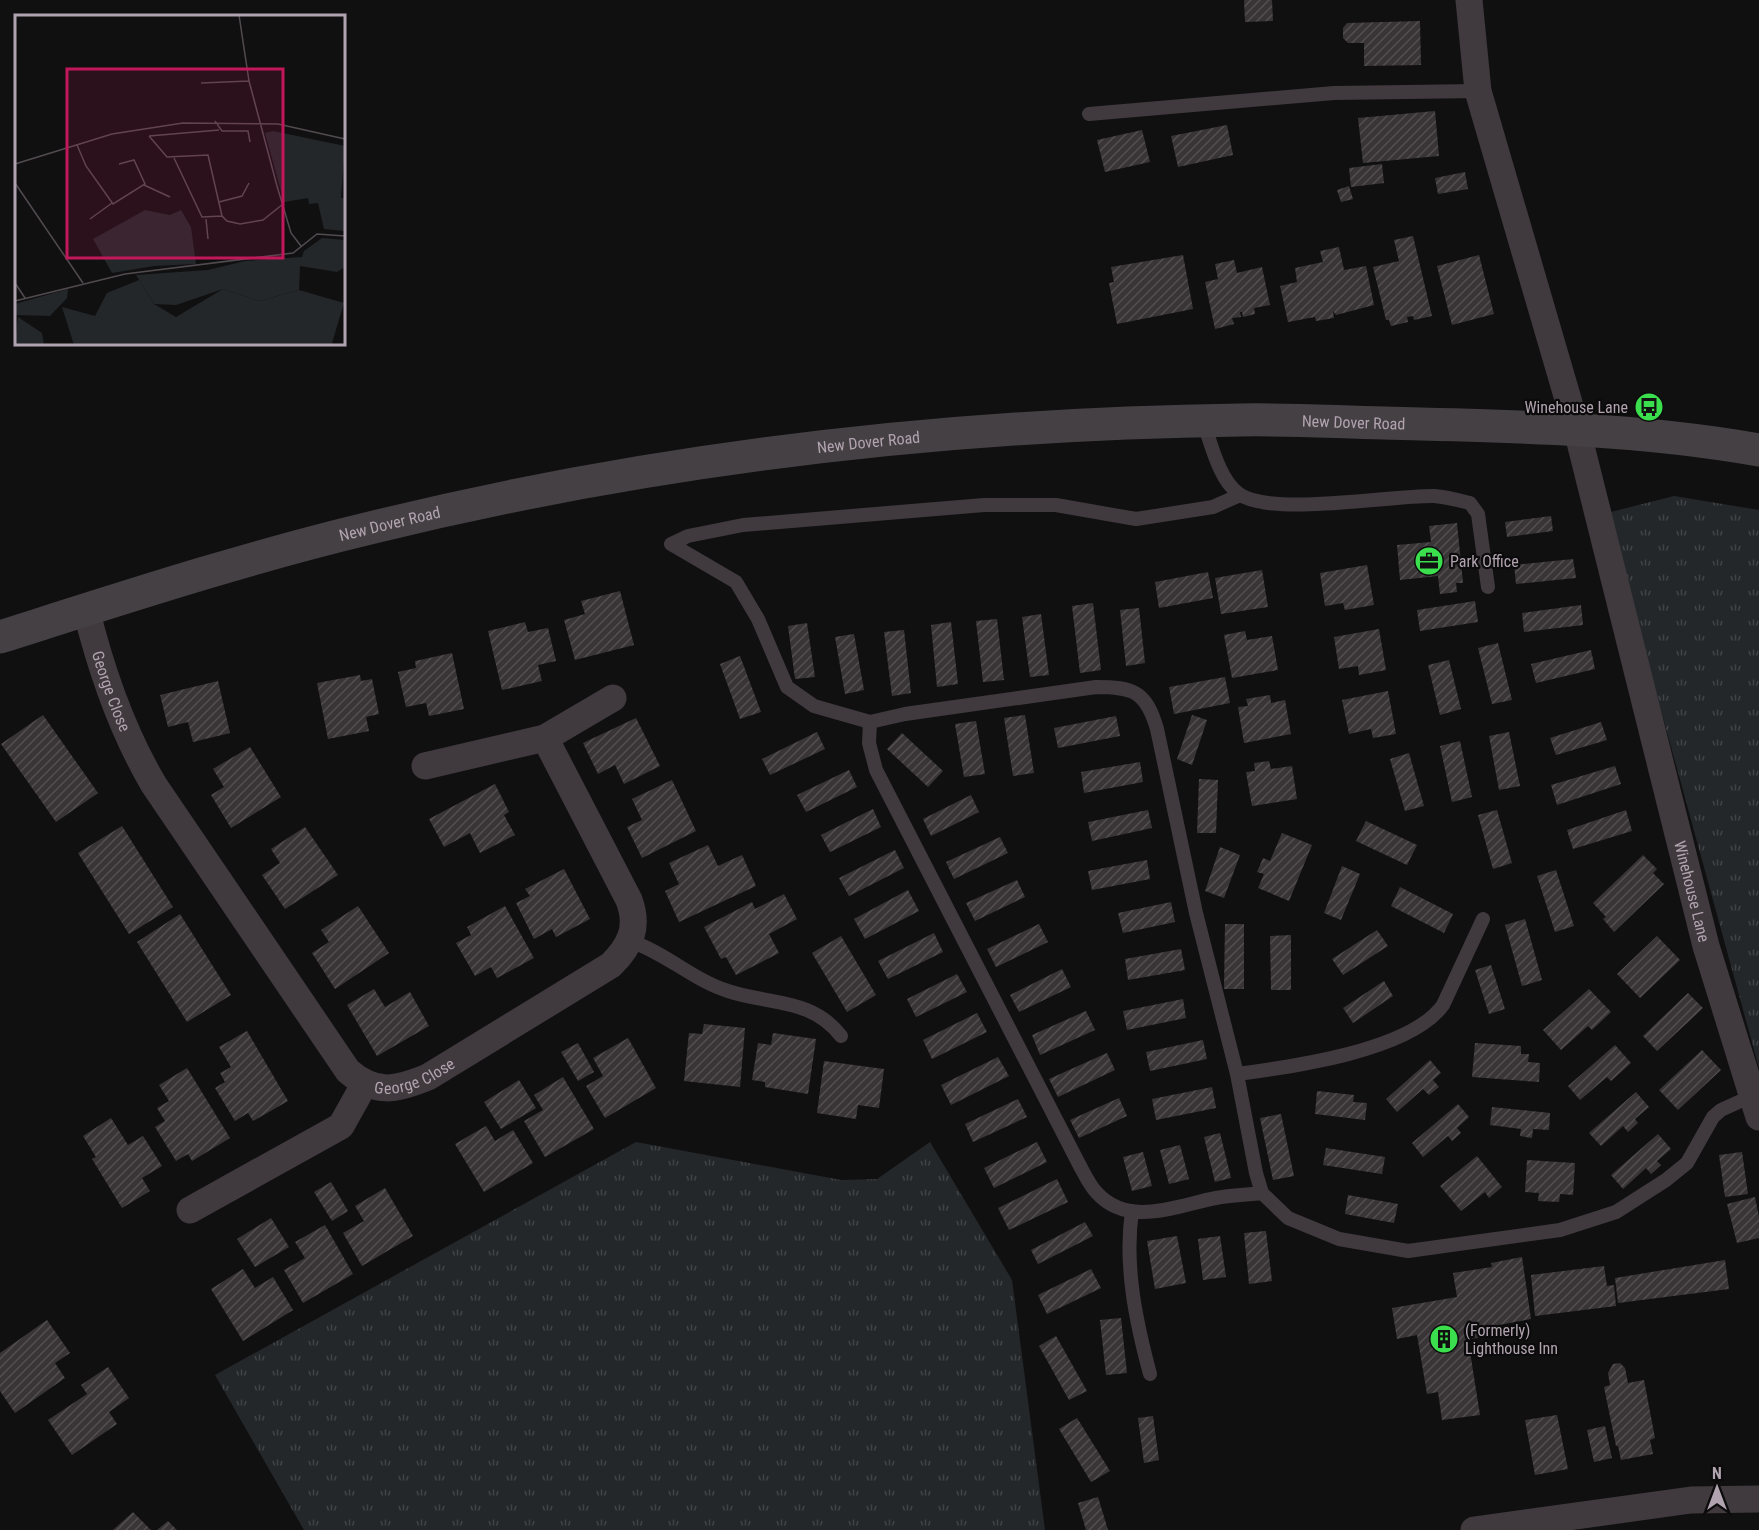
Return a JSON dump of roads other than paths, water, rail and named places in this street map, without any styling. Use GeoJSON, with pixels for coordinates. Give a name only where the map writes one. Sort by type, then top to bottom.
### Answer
{"type":"FeatureCollection","features":[{"type":"Feature","properties":{"kind":"main road","name":"New Dover Road"},"geometry":{"type":"LineString","coordinates":[[0,637],[176,580],[370,528],[620,475],[852,442],[945,434],[1244,420],[1577,430],[1714,442],[1759,450]]}},
{"type":"Feature","properties":{"kind":"street","name":"Winehouse Lane"},"geometry":{"type":"LineString","coordinates":[[1469,0],[1478,92],[1577,430],[1706,946],[1757,1106]]}},
{"type":"Feature","properties":{"kind":"street","name":"George Close"},"geometry":{"type":"LineString","coordinates":[[86,609],[122,720],[140,760],[275,967],[348,1071],[365,1083],[376,1088],[396,1088],[428,1077],[611,965],[630,941]]}},
{"type":"Feature","properties":{"kind":"street"},"geometry":{"type":"LineString","coordinates":[[425,766],[545,738],[613,699]]}},
{"type":"Feature","properties":{"kind":"street"},"geometry":{"type":"LineString","coordinates":[[545,738],[629,900],[635,915],[630,941]]}},
{"type":"Feature","properties":{"kind":"street"},"geometry":{"type":"LineString","coordinates":[[190,1210],[341,1126],[365,1083]]}},
{"type":"Feature","properties":{"kind":"street"},"geometry":{"type":"LineString","coordinates":[[1474,1530],[1692,1500],[1759,1498]]}},
{"type":"Feature","properties":{"kind":"lane"},"geometry":{"type":"LineString","coordinates":[[1089,114],[1334,93],[1478,92]]}},
{"type":"Feature","properties":{"kind":"lane"},"geometry":{"type":"LineString","coordinates":[[1203,421],[1229,483],[1240,495],[1263,502],[1324,503],[1433,496],[1470,503],[1478,514],[1488,587]]}},
{"type":"Feature","properties":{"kind":"lane"},"geometry":{"type":"LineString","coordinates":[[1240,495],[1213,507],[1136,519],[1056,505],[984,505],[743,525],[688,536],[671,544],[736,582],[758,619],[780,676],[794,694],[814,706],[870,722],[905,714],[1096,687],[1117,687],[1144,697],[1152,711],[1157,729],[1196,913],[1237,1074],[1262,1193],[1288,1218],[1301,1226],[1339,1239],[1385,1249],[1430,1250],[1560,1230],[1617,1212],[1666,1180],[1687,1163],[1713,1117],[1722,1110],[1757,1106]]}},
{"type":"Feature","properties":{"kind":"lane"},"geometry":{"type":"LineString","coordinates":[[870,722],[869,742],[876,770],[1080,1166],[1098,1194],[1110,1204],[1132,1211],[1168,1210],[1216,1198],[1262,1193]]}},
{"type":"Feature","properties":{"kind":"lane"},"geometry":{"type":"LineString","coordinates":[[1237,1074],[1360,1051],[1422,1026],[1435,1017],[1443,1005],[1483,920]]}},
{"type":"Feature","properties":{"kind":"lane"},"geometry":{"type":"LineString","coordinates":[[630,941],[654,949],[727,991],[813,1011],[829,1021],[840,1036]]}},
{"type":"Feature","properties":{"kind":"lane"},"geometry":{"type":"LineString","coordinates":[[1132,1211],[1129,1235],[1130,1267],[1139,1332],[1150,1374]]}},
{"type":"Feature","properties":{"kind":"place","name":"Winehouse Lane"},"geometry":{"type":"Point","coordinates":[1649,407]}},
{"type":"Feature","properties":{"kind":"place","name":"Park Office"},"geometry":{"type":"Point","coordinates":[1429,561]}},
{"type":"Feature","properties":{"kind":"place","name":"(Formerly) Lighthouse Inn"},"geometry":{"type":"Point","coordinates":[1444,1339]}}]}
